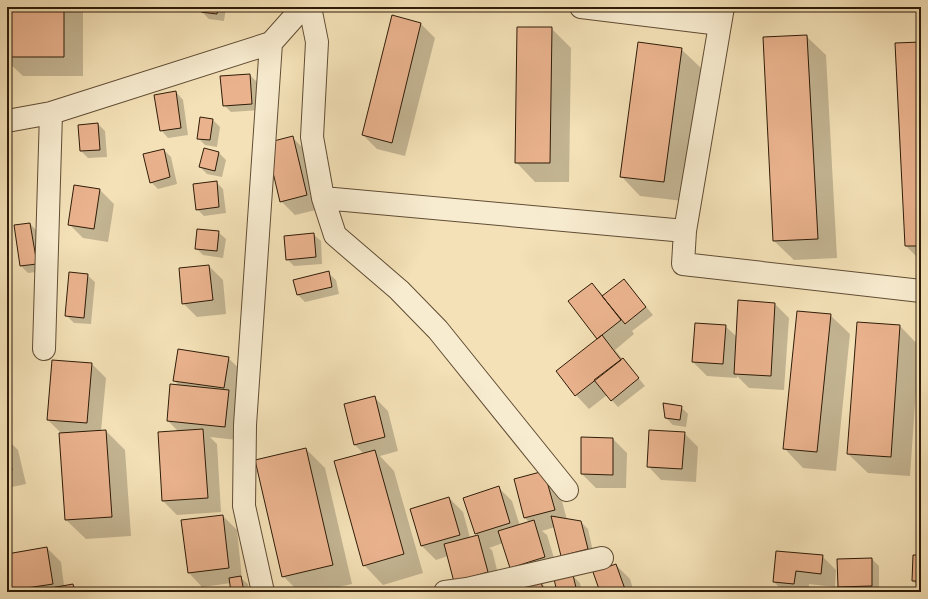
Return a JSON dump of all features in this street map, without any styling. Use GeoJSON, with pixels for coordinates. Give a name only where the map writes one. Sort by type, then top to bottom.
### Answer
{"type":"FeatureCollection","features":[{"type":"Feature","properties":{"kind":"street"},"geometry":{"type":"LineString","coordinates":[[7,121],[51,113],[272,43],[303,7]]}},
{"type":"Feature","properties":{"kind":"street"},"geometry":{"type":"LineString","coordinates":[[310,7],[317,42],[312,137],[323,198],[335,234],[399,290],[438,330],[567,490]]}},
{"type":"Feature","properties":{"kind":"street"},"geometry":{"type":"LineString","coordinates":[[581,7],[722,15],[685,230],[683,264],[921,291]]}},
{"type":"Feature","properties":{"kind":"street"},"geometry":{"type":"LineString","coordinates":[[263,592],[244,506],[245,425],[272,43]]}},
{"type":"Feature","properties":{"kind":"street"},"geometry":{"type":"LineString","coordinates":[[44,349],[51,113]]}},
{"type":"Feature","properties":{"kind":"street"},"geometry":{"type":"LineString","coordinates":[[323,198],[685,230]]}},
{"type":"Feature","properties":{"kind":"street"},"geometry":{"type":"LineString","coordinates":[[445,592],[467,589],[602,558]]}},
{"type":"Feature","properties":{"kind":"building"},"geometry":{"type":"Polygon","coordinates":[[[7,7],[64,7],[64,57],[7,57],[7,7]]]}},
{"type":"Feature","properties":{"kind":"building"},"geometry":{"type":"Polygon","coordinates":[[[202,7],[218,7],[217,14],[201,12],[202,7]]]}},
{"type":"Feature","properties":{"kind":"building"},"geometry":{"type":"Polygon","coordinates":[[[392,15],[421,23],[392,143],[362,135],[392,15]]]}},
{"type":"Feature","properties":{"kind":"building"},"geometry":{"type":"Polygon","coordinates":[[[517,27],[552,27],[550,163],[515,163],[517,27]]]}},
{"type":"Feature","properties":{"kind":"building"},"geometry":{"type":"Polygon","coordinates":[[[807,35],[818,239],[773,241],[763,37],[807,35]]]}},
{"type":"Feature","properties":{"kind":"building"},"geometry":{"type":"Polygon","coordinates":[[[638,42],[682,48],[664,182],[620,177],[638,42]]]}},
{"type":"Feature","properties":{"kind":"building"},"geometry":{"type":"Polygon","coordinates":[[[921,42],[921,246],[905,246],[895,43],[921,42]]]}},
{"type":"Feature","properties":{"kind":"building"},"geometry":{"type":"Polygon","coordinates":[[[250,74],[252,104],[223,106],[220,76],[250,74]]]}},
{"type":"Feature","properties":{"kind":"building"},"geometry":{"type":"Polygon","coordinates":[[[176,91],[181,128],[160,131],[154,95],[176,91]]]}},
{"type":"Feature","properties":{"kind":"building"},"geometry":{"type":"Polygon","coordinates":[[[200,117],[213,119],[210,140],[197,139],[200,117]]]}},
{"type":"Feature","properties":{"kind":"building"},"geometry":{"type":"Polygon","coordinates":[[[98,123],[100,150],[80,151],[78,125],[98,123]]]}},
{"type":"Feature","properties":{"kind":"building"},"geometry":{"type":"Polygon","coordinates":[[[293,136],[307,195],[280,202],[266,143],[293,136]]]}},
{"type":"Feature","properties":{"kind":"building"},"geometry":{"type":"Polygon","coordinates":[[[204,148],[219,152],[215,171],[199,167],[204,148]]]}},
{"type":"Feature","properties":{"kind":"building"},"geometry":{"type":"Polygon","coordinates":[[[164,149],[170,177],[150,183],[143,154],[164,149]]]}},
{"type":"Feature","properties":{"kind":"building"},"geometry":{"type":"Polygon","coordinates":[[[217,181],[219,207],[196,210],[193,184],[217,181]]]}},
{"type":"Feature","properties":{"kind":"building"},"geometry":{"type":"Polygon","coordinates":[[[74,185],[100,189],[94,229],[68,225],[74,185]]]}},
{"type":"Feature","properties":{"kind":"building"},"geometry":{"type":"Polygon","coordinates":[[[30,223],[37,264],[20,266],[14,225],[30,223]]]}},
{"type":"Feature","properties":{"kind":"building"},"geometry":{"type":"Polygon","coordinates":[[[197,229],[219,231],[217,251],[195,249],[197,229]]]}},
{"type":"Feature","properties":{"kind":"building"},"geometry":{"type":"Polygon","coordinates":[[[314,233],[316,257],[286,260],[284,236],[314,233]]]}},
{"type":"Feature","properties":{"kind":"building"},"geometry":{"type":"Polygon","coordinates":[[[209,265],[213,300],[182,304],[179,268],[209,265]]]}},
{"type":"Feature","properties":{"kind":"building"},"geometry":{"type":"Polygon","coordinates":[[[329,271],[332,287],[297,295],[293,280],[329,271]]]}},
{"type":"Feature","properties":{"kind":"building"},"geometry":{"type":"Polygon","coordinates":[[[69,272],[88,274],[84,318],[65,316],[69,272]]]}},
{"type":"Feature","properties":{"kind":"building"},"geometry":{"type":"Polygon","coordinates":[[[624,279],[646,307],[625,324],[602,296],[624,279]]]}},
{"type":"Feature","properties":{"kind":"building"},"geometry":{"type":"Polygon","coordinates":[[[592,283],[621,320],[597,339],[568,301],[592,283]]]}},
{"type":"Feature","properties":{"kind":"building"},"geometry":{"type":"Polygon","coordinates":[[[738,300],[775,303],[771,376],[734,374],[738,300]]]}},
{"type":"Feature","properties":{"kind":"building"},"geometry":{"type":"Polygon","coordinates":[[[797,311],[831,314],[817,452],[783,449],[797,311]]]}},
{"type":"Feature","properties":{"kind":"building"},"geometry":{"type":"Polygon","coordinates":[[[857,322],[900,325],[891,457],[847,454],[857,322]]]}},
{"type":"Feature","properties":{"kind":"building"},"geometry":{"type":"Polygon","coordinates":[[[695,323],[726,325],[723,364],[692,362],[695,323]]]}},
{"type":"Feature","properties":{"kind":"building"},"geometry":{"type":"Polygon","coordinates":[[[602,335],[621,360],[575,396],[556,371],[602,335]]]}},
{"type":"Feature","properties":{"kind":"building"},"geometry":{"type":"Polygon","coordinates":[[[178,349],[229,357],[224,388],[173,381],[178,349]]]}},
{"type":"Feature","properties":{"kind":"building"},"geometry":{"type":"Polygon","coordinates":[[[623,358],[639,378],[611,401],[594,380],[623,358]]]}},
{"type":"Feature","properties":{"kind":"building"},"geometry":{"type":"Polygon","coordinates":[[[52,360],[92,363],[87,423],[47,420],[52,360]]]}},
{"type":"Feature","properties":{"kind":"building"},"geometry":{"type":"Polygon","coordinates":[[[170,384],[229,390],[225,427],[167,421],[170,384]]]}},
{"type":"Feature","properties":{"kind":"building"},"geometry":{"type":"Polygon","coordinates":[[[375,396],[385,437],[354,445],[344,404],[375,396]]]}},
{"type":"Feature","properties":{"kind":"building"},"geometry":{"type":"Polygon","coordinates":[[[663,403],[682,406],[680,420],[665,418],[663,403]]]}},
{"type":"Feature","properties":{"kind":"building"},"geometry":{"type":"Polygon","coordinates":[[[203,429],[208,498],[162,501],[158,432],[203,429]]]}},
{"type":"Feature","properties":{"kind":"building"},"geometry":{"type":"Polygon","coordinates":[[[106,430],[112,517],[65,520],[59,433],[106,430]]]}},
{"type":"Feature","properties":{"kind":"building"},"geometry":{"type":"Polygon","coordinates":[[[649,430],[685,432],[682,469],[647,467],[649,430]]]}},
{"type":"Feature","properties":{"kind":"building"},"geometry":{"type":"Polygon","coordinates":[[[581,437],[613,438],[613,475],[581,474],[581,437]]]}},
{"type":"Feature","properties":{"kind":"building"},"geometry":{"type":"Polygon","coordinates":[[[7,445],[12,470],[7,472],[7,445]]]}},
{"type":"Feature","properties":{"kind":"building"},"geometry":{"type":"Polygon","coordinates":[[[306,448],[333,565],[282,577],[255,460],[306,448]]]}},
{"type":"Feature","properties":{"kind":"building"},"geometry":{"type":"Polygon","coordinates":[[[375,450],[404,554],[363,566],[334,461],[375,450]]]}},
{"type":"Feature","properties":{"kind":"building"},"geometry":{"type":"Polygon","coordinates":[[[544,471],[555,510],[524,518],[514,479],[544,471]]]}},
{"type":"Feature","properties":{"kind":"building"},"geometry":{"type":"Polygon","coordinates":[[[499,486],[510,523],[475,534],[463,498],[499,486]]]}},
{"type":"Feature","properties":{"kind":"building"},"geometry":{"type":"Polygon","coordinates":[[[449,497],[460,535],[421,546],[410,509],[449,497]]]}},
{"type":"Feature","properties":{"kind":"building"},"geometry":{"type":"Polygon","coordinates":[[[920,501],[921,546],[918,546],[920,501]]]}},
{"type":"Feature","properties":{"kind":"building"},"geometry":{"type":"Polygon","coordinates":[[[223,515],[229,568],[188,573],[181,520],[223,515]]]}},
{"type":"Feature","properties":{"kind":"building"},"geometry":{"type":"Polygon","coordinates":[[[551,516],[581,521],[588,549],[561,556],[551,516]]]}},
{"type":"Feature","properties":{"kind":"building"},"geometry":{"type":"Polygon","coordinates":[[[534,520],[545,557],[510,568],[498,531],[534,520]]]}},
{"type":"Feature","properties":{"kind":"building"},"geometry":{"type":"Polygon","coordinates":[[[478,535],[488,572],[454,582],[444,544],[478,535]]]}},
{"type":"Feature","properties":{"kind":"building"},"geometry":{"type":"Polygon","coordinates":[[[47,547],[53,584],[7,591],[7,554],[47,547]]]}},
{"type":"Feature","properties":{"kind":"building"},"geometry":{"type":"Polygon","coordinates":[[[776,551],[823,555],[821,574],[796,571],[794,584],[773,582],[776,551]]]}},
{"type":"Feature","properties":{"kind":"building"},"geometry":{"type":"Polygon","coordinates":[[[913,555],[921,555],[921,581],[912,581],[913,555]]]}},
{"type":"Feature","properties":{"kind":"building"},"geometry":{"type":"Polygon","coordinates":[[[872,558],[872,586],[838,587],[837,559],[872,558]]]}},
{"type":"Feature","properties":{"kind":"building"},"geometry":{"type":"Polygon","coordinates":[[[616,564],[626,592],[600,592],[593,572],[616,564]]]}},
{"type":"Feature","properties":{"kind":"building"},"geometry":{"type":"Polygon","coordinates":[[[573,575],[577,592],[557,592],[554,579],[573,575]]]}},
{"type":"Feature","properties":{"kind":"building"},"geometry":{"type":"Polygon","coordinates":[[[241,576],[244,592],[231,592],[229,578],[241,576]]]}},
{"type":"Feature","properties":{"kind":"building"},"geometry":{"type":"Polygon","coordinates":[[[541,582],[544,592],[506,592],[506,591],[541,582]]]}},
{"type":"Feature","properties":{"kind":"building"},"geometry":{"type":"Polygon","coordinates":[[[73,584],[75,592],[46,592],[45,589],[73,584]]]}}]}
